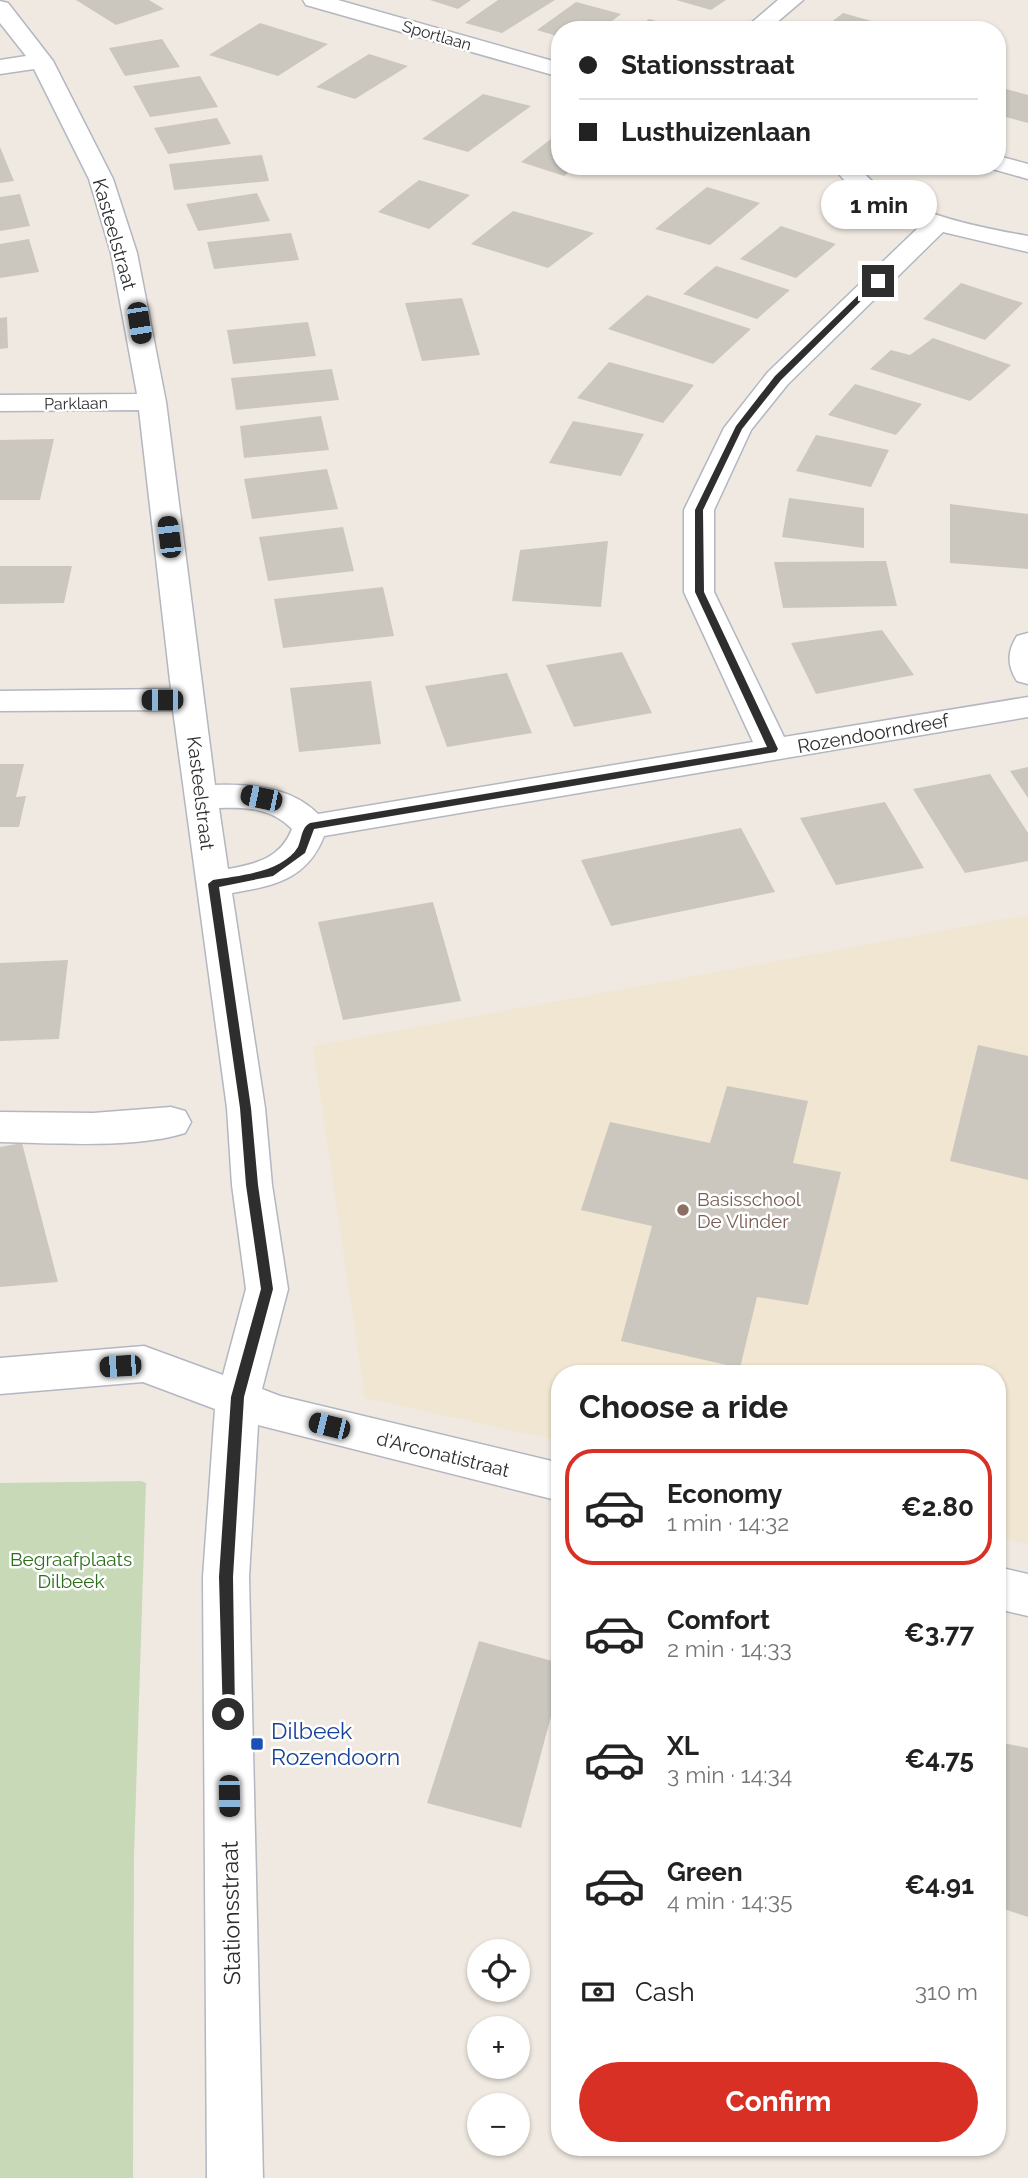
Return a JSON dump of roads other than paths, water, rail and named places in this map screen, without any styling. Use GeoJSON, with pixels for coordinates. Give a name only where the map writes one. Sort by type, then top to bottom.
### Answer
{"type":"FeatureCollection","features":[{"type":"Feature","properties":{"kind":"street","name":"Sportlaan"},"geometry":{"type":"LineString","coordinates":[[314,0],[551,67]]}},
{"type":"Feature","properties":{"kind":"street"},"geometry":{"type":"LineString","coordinates":[[765,21],[792,0]]}},
{"type":"Feature","properties":{"kind":"street","name":"Kasteelstraat"},"geometry":{"type":"LineString","coordinates":[[0,8],[42,61],[101,179],[124,253],[152,402],[200,797],[246,1108],[252,1185],[267,1289],[238,1397]]}},
{"type":"Feature","properties":{"kind":"street"},"geometry":{"type":"LineString","coordinates":[[0,67],[42,61]]}},
{"type":"Feature","properties":{"kind":"street"},"geometry":{"type":"LineString","coordinates":[[1006,165],[1028,172]]}},
{"type":"Feature","properties":{"kind":"street"},"geometry":{"type":"LineString","coordinates":[[849,175],[876,198],[937,223],[1028,244]]}},
{"type":"Feature","properties":{"kind":"street"},"geometry":{"type":"LineString","coordinates":[[773,749],[699,592],[699,510],[738,428],[778,378],[937,223]]}},
{"type":"Feature","properties":{"kind":"street","name":"Parklaan"},"geometry":{"type":"LineString","coordinates":[[0,403],[152,402]]}},
{"type":"Feature","properties":{"kind":"street"},"geometry":{"type":"LineString","coordinates":[[1028,643],[1024,654],[1028,674]]}},
{"type":"Feature","properties":{"kind":"street","name":"Rozendoorndreef"},"geometry":{"type":"LineString","coordinates":[[310,827],[773,749],[1026,698]]}},
{"type":"Feature","properties":{"kind":"street"},"geometry":{"type":"LineString","coordinates":[[0,701],[190,699]]}},
{"type":"Feature","properties":{"kind":"street"},"geometry":{"type":"LineString","coordinates":[[200,797],[246,795],[276,802],[300,815],[310,827],[301,850],[270,874],[213,884]]}},
{"type":"Feature","properties":{"kind":"street"},"geometry":{"type":"LineString","coordinates":[[0,1127],[93,1128],[171,1122]]}},
{"type":"Feature","properties":{"kind":"street","name":"d'Arconatistraat"},"geometry":{"type":"LineString","coordinates":[[0,1376],[144,1364],[278,1414],[551,1480]]}},
{"type":"Feature","properties":{"kind":"street","name":"Stationsstraat"},"geometry":{"type":"LineString","coordinates":[[235,2178],[226,1577],[238,1397]]}},
{"type":"Feature","properties":{"kind":"street"},"geometry":{"type":"LineString","coordinates":[[1006,1590],[1028,1595]]}},
{"type":"Feature","properties":{"kind":"place","name":"Basisschool De Vlinder"},"geometry":{"type":"Point","coordinates":[683,1210]}},
{"type":"Feature","properties":{"kind":"place","name":"Dilbeek Rozendoorn"},"geometry":{"type":"Point","coordinates":[257,1744]}},
{"type":"Feature","properties":{"kind":"park label","name":"Begraafplaats Dilbeek"},"geometry":{"type":"Point","coordinates":[71,1570]}}]}
